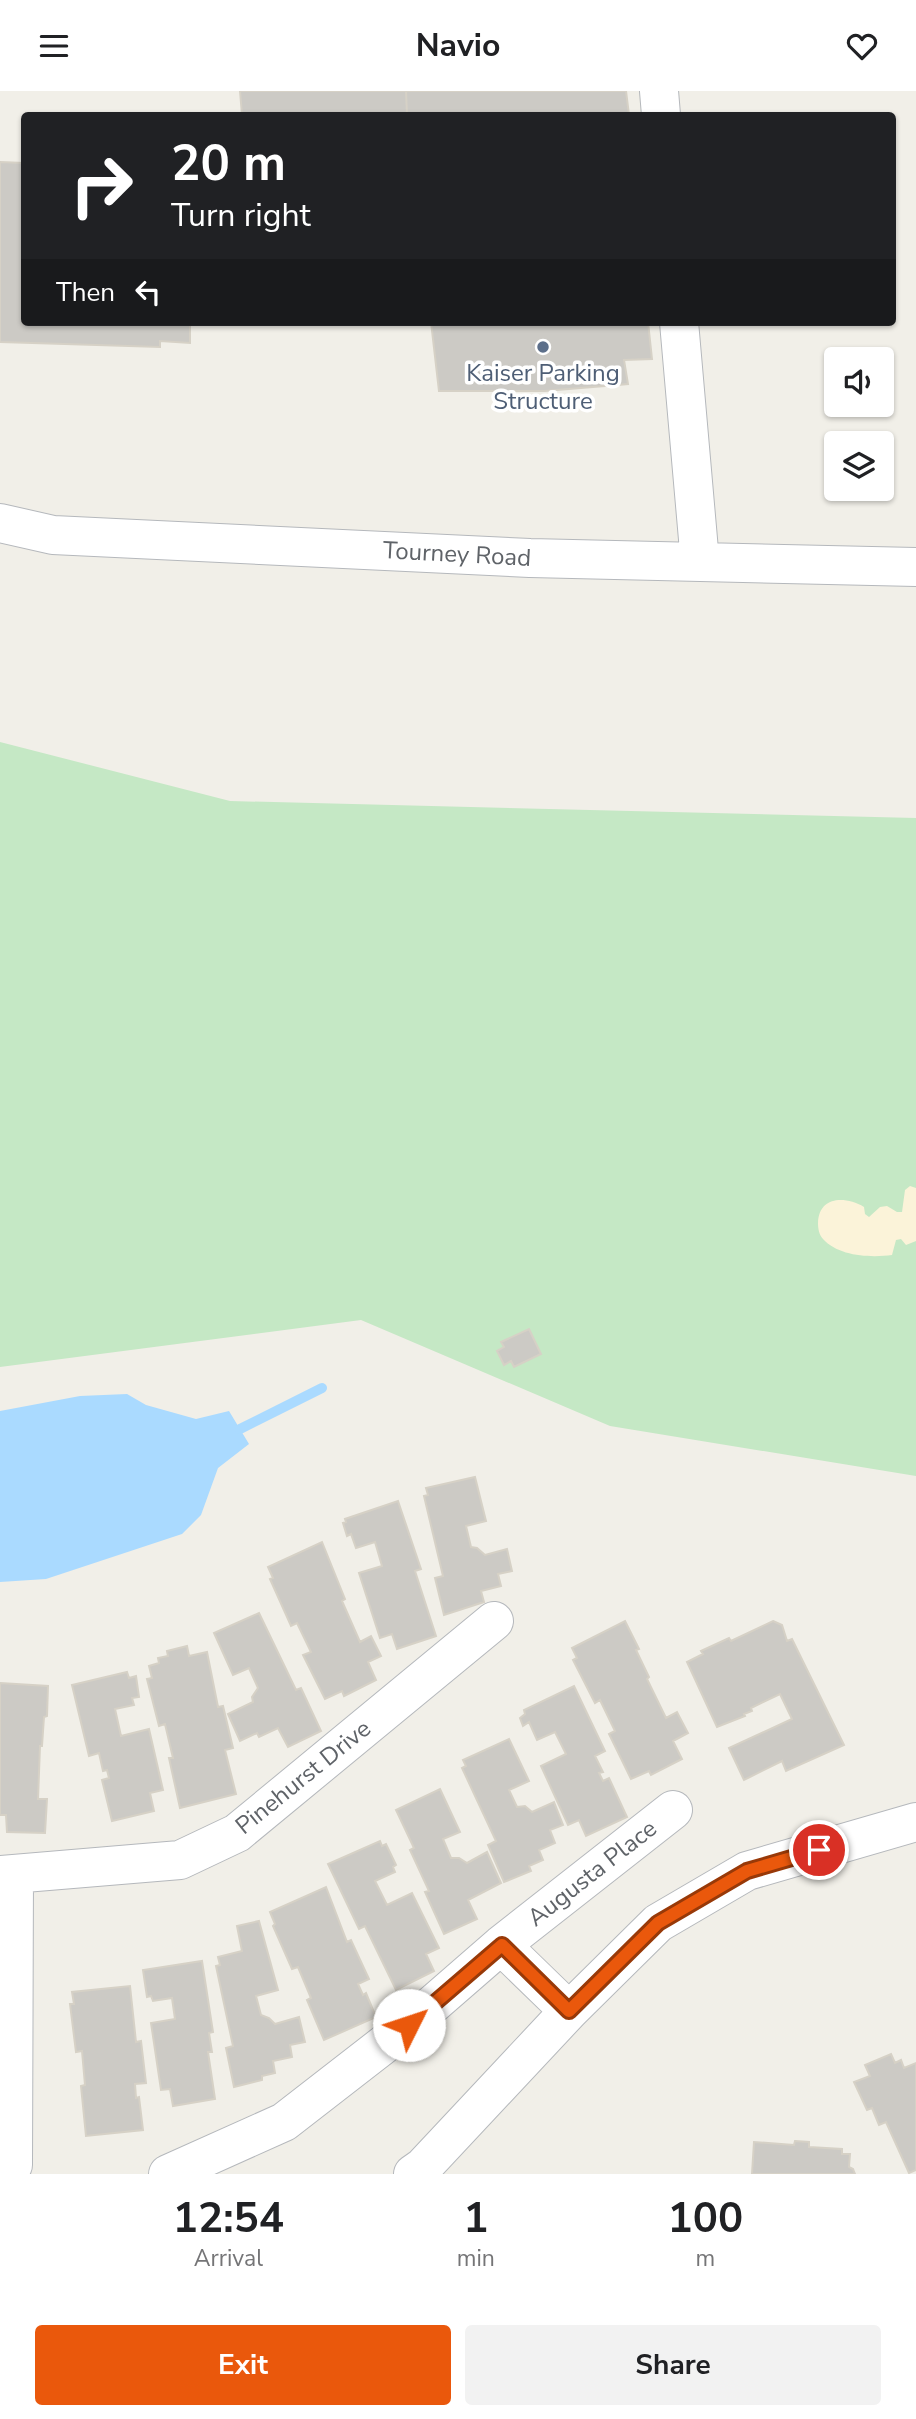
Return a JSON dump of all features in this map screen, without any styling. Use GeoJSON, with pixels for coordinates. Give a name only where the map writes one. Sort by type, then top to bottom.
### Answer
{"type":"FeatureCollection","features":[{"type":"Feature","properties":{"kind":"street"},"geometry":{"type":"LineString","coordinates":[[659,91],[661,112]]}},
{"type":"Feature","properties":{"kind":"street"},"geometry":{"type":"LineString","coordinates":[[679,326],[700,562]]}},
{"type":"Feature","properties":{"kind":"street","name":"Tourney Road"},"geometry":{"type":"LineString","coordinates":[[0,523],[53,535],[530,558],[916,567]]}},
{"type":"Feature","properties":{"kind":"street","name":"Pinehurst Drive"},"geometry":{"type":"LineString","coordinates":[[7,1875],[180,1860],[237,1833],[494,1621]]}},
{"type":"Feature","properties":{"kind":"street","name":"Augusta Place"},"geometry":{"type":"LineString","coordinates":[[169,2174],[284,2122],[409,2025],[502,1945],[673,1810]]}},
{"type":"Feature","properties":{"kind":"street"},"geometry":{"type":"LineString","coordinates":[[413,2174],[423,2167],[569,2011],[658,1923],[747,1871],[916,1822]]}},
{"type":"Feature","properties":{"kind":"street"},"geometry":{"type":"LineString","coordinates":[[7,1875],[16,2168]]}},
{"type":"Feature","properties":{"kind":"street"},"geometry":{"type":"LineString","coordinates":[[502,1945],[569,2011]]}},
{"type":"Feature","properties":{"kind":"green space"},"geometry":{"type":"Polygon","coordinates":[[[0,742],[230,801],[916,818],[916,1476],[610,1426],[361,1320],[0,1367],[0,742]]]}},
{"type":"Feature","properties":{"kind":"sand"},"geometry":{"type":"Polygon","coordinates":[[[910,1186],[916,1188],[916,1241],[906,1245],[901,1239],[896,1240],[892,1255],[864,1256],[846,1252],[829,1245],[821,1236],[819,1214],[828,1203],[841,1200],[857,1203],[864,1207],[865,1214],[869,1217],[880,1207],[887,1206],[902,1212],[905,1190],[910,1186]]]}},
{"type":"Feature","properties":{"kind":"water"},"geometry":{"type":"Polygon","coordinates":[[[127,1394],[146,1405],[196,1419],[229,1411],[249,1444],[218,1468],[201,1515],[182,1534],[46,1579],[0,1582],[0,1411],[80,1396],[127,1394]]]}},
{"type":"Feature","properties":{"kind":"building"},"geometry":{"type":"Polygon","coordinates":[[[240,91],[406,91],[407,112],[242,112],[240,91]]]}},
{"type":"Feature","properties":{"kind":"building"},"geometry":{"type":"Polygon","coordinates":[[[406,91],[626,91],[629,112],[407,112],[406,91]]]}},
{"type":"Feature","properties":{"kind":"building"},"geometry":{"type":"Polygon","coordinates":[[[0,162],[21,163],[21,326],[190,326],[190,343],[160,341],[160,347],[0,342],[0,162]]]}},
{"type":"Feature","properties":{"kind":"building","name":"Kaiser Parking Structure"},"geometry":{"type":"Polygon","coordinates":[[[431,326],[648,326],[652,359],[624,360],[628,384],[545,391],[439,391],[431,326]]]}},
{"type":"Feature","properties":{"kind":"building"},"geometry":{"type":"Polygon","coordinates":[[[529,1329],[541,1354],[514,1367],[511,1361],[504,1365],[497,1351],[504,1347],[501,1342],[529,1329]]]}},
{"type":"Feature","properties":{"kind":"building"},"geometry":{"type":"Polygon","coordinates":[[[475,1477],[486,1521],[466,1526],[471,1547],[477,1548],[485,1555],[507,1549],[512,1571],[498,1574],[501,1586],[481,1591],[484,1602],[444,1615],[435,1578],[443,1576],[424,1496],[428,1495],[426,1488],[475,1477]]]}},
{"type":"Feature","properties":{"kind":"building"},"geometry":{"type":"Polygon","coordinates":[[[398,1501],[421,1569],[415,1571],[436,1636],[397,1649],[392,1634],[380,1638],[359,1573],[382,1566],[375,1542],[356,1548],[351,1534],[347,1536],[343,1523],[346,1522],[345,1519],[398,1501]]]}},
{"type":"Feature","properties":{"kind":"building"},"geometry":{"type":"Polygon","coordinates":[[[322,1542],[345,1599],[342,1601],[360,1642],[371,1636],[381,1656],[368,1662],[376,1680],[344,1696],[342,1691],[325,1699],[303,1655],[311,1652],[297,1623],[291,1626],[270,1579],[273,1578],[268,1567],[322,1542]]]}},
{"type":"Feature","properties":{"kind":"building"},"geometry":{"type":"Polygon","coordinates":[[[259,1613],[296,1690],[301,1688],[321,1731],[288,1747],[278,1728],[259,1737],[257,1733],[240,1741],[228,1714],[253,1702],[252,1697],[258,1688],[249,1668],[233,1675],[214,1633],[259,1613]]]}},
{"type":"Feature","properties":{"kind":"building"},"geometry":{"type":"Polygon","coordinates":[[[625,1621],[639,1649],[636,1650],[649,1677],[647,1679],[666,1718],[677,1712],[688,1733],[673,1741],[682,1759],[651,1775],[649,1771],[631,1779],[609,1734],[615,1731],[600,1700],[595,1703],[573,1660],[577,1658],[572,1648],[625,1621]]]}},
{"type":"Feature","properties":{"kind":"building"},"geometry":{"type":"Polygon","coordinates":[[[773,1621],[782,1625],[787,1641],[792,1639],[844,1745],[786,1771],[782,1761],[744,1780],[729,1748],[792,1719],[780,1694],[751,1708],[752,1711],[744,1714],[745,1716],[717,1727],[687,1662],[703,1654],[701,1651],[729,1638],[731,1641],[773,1621]]]}},
{"type":"Feature","properties":{"kind":"building"},"geometry":{"type":"Polygon","coordinates":[[[187,1646],[189,1656],[207,1652],[218,1707],[223,1706],[233,1748],[225,1750],[236,1794],[180,1808],[165,1724],[159,1726],[147,1679],[152,1678],[149,1666],[159,1663],[158,1658],[168,1656],[167,1651],[187,1646]]]}},
{"type":"Feature","properties":{"kind":"building"},"geometry":{"type":"Polygon","coordinates":[[[127,1672],[129,1678],[136,1676],[139,1697],[132,1698],[134,1705],[115,1709],[121,1736],[149,1729],[163,1790],[150,1793],[154,1811],[112,1821],[102,1780],[109,1778],[107,1770],[103,1771],[99,1753],[89,1756],[72,1685],[127,1672]]]}},
{"type":"Feature","properties":{"kind":"building"},"geometry":{"type":"Polygon","coordinates":[[[0,1683],[48,1686],[47,1716],[44,1717],[40,1746],[38,1799],[47,1799],[45,1833],[7,1832],[6,1815],[0,1815],[0,1683]]]}},
{"type":"Feature","properties":{"kind":"building"},"geometry":{"type":"Polygon","coordinates":[[[574,1686],[605,1751],[595,1756],[603,1772],[599,1773],[603,1781],[609,1778],[627,1817],[586,1836],[579,1820],[568,1825],[541,1766],[566,1754],[555,1732],[537,1740],[529,1722],[523,1726],[520,1718],[525,1714],[524,1710],[574,1686]]]}},
{"type":"Feature","properties":{"kind":"building"},"geometry":{"type":"Polygon","coordinates":[[[509,1739],[529,1781],[509,1790],[517,1807],[525,1806],[532,1812],[554,1802],[563,1825],[550,1830],[555,1843],[539,1850],[543,1860],[529,1866],[531,1871],[504,1882],[488,1845],[496,1841],[462,1768],[466,1766],[463,1760],[509,1739]]]}},
{"type":"Feature","properties":{"kind":"building"},"geometry":{"type":"Polygon","coordinates":[[[440,1789],[460,1832],[443,1839],[451,1858],[459,1858],[467,1863],[487,1852],[501,1883],[468,1900],[477,1919],[444,1934],[425,1892],[429,1891],[410,1850],[414,1848],[396,1810],[440,1789]]]}},
{"type":"Feature","properties":{"kind":"building"},"geometry":{"type":"Polygon","coordinates":[[[380,1841],[382,1846],[386,1844],[396,1865],[393,1867],[395,1872],[375,1881],[387,1905],[412,1893],[439,1948],[426,1954],[434,1971],[396,1990],[365,1926],[359,1929],[328,1864],[380,1841]]]}},
{"type":"Feature","properties":{"kind":"building"},"geometry":{"type":"Polygon","coordinates":[[[326,1887],[347,1942],[351,1940],[369,1979],[358,1984],[363,1995],[366,1993],[376,2017],[324,2040],[307,2000],[311,1998],[298,1967],[292,1969],[273,1926],[275,1924],[270,1912],[326,1887]]]}},
{"type":"Feature","properties":{"kind":"building"},"geometry":{"type":"Polygon","coordinates":[[[259,1921],[278,1990],[256,1996],[261,2015],[275,2024],[299,2017],[305,2042],[290,2045],[292,2057],[273,2061],[275,2073],[262,2076],[262,2080],[234,2087],[226,2048],[233,2046],[216,1966],[220,1965],[218,1957],[242,1951],[237,1926],[259,1921]]]}},
{"type":"Feature","properties":{"kind":"building"},"geometry":{"type":"Polygon","coordinates":[[[202,1961],[213,2032],[209,2033],[212,2052],[208,2052],[215,2099],[173,2106],[170,2089],[161,2090],[151,2023],[175,2019],[172,1998],[153,2001],[151,1996],[147,1997],[143,1970],[202,1961]]]}},
{"type":"Feature","properties":{"kind":"building"},"geometry":{"type":"Polygon","coordinates":[[[130,1986],[136,2042],[141,2041],[146,2083],[135,2084],[143,2130],[86,2136],[81,2086],[85,2085],[82,2051],[76,2052],[70,2004],[74,2004],[72,1992],[130,1986]]]}},
{"type":"Feature","properties":{"kind":"building"},"geometry":{"type":"Polygon","coordinates":[[[891,2054],[895,2063],[901,2060],[904,2068],[916,2063],[916,2170],[909,2173],[886,2122],[879,2125],[872,2108],[867,2110],[854,2082],[870,2076],[865,2065],[891,2054]]]}},
{"type":"Feature","properties":{"kind":"building"},"geometry":{"type":"Polygon","coordinates":[[[795,2141],[809,2142],[809,2147],[842,2149],[842,2154],[850,2154],[849,2167],[855,2174],[752,2174],[754,2142],[794,2145],[795,2141]]]}},
{"type":"Feature","properties":{"kind":"waterway"},"geometry":{"type":"LineString","coordinates":[[240,1429],[322,1388]]}},
{"type":"Feature","properties":{"kind":"place","name":"Kaiser Parking Structure"},"geometry":{"type":"Point","coordinates":[543,347]}},
{"type":"Feature","properties":{"kind":"route"},"geometry":{"type":"LineString","coordinates":[[409,2025],[502,1945],[569,2011],[658,1923],[747,1871],[819,1850]]}}]}
